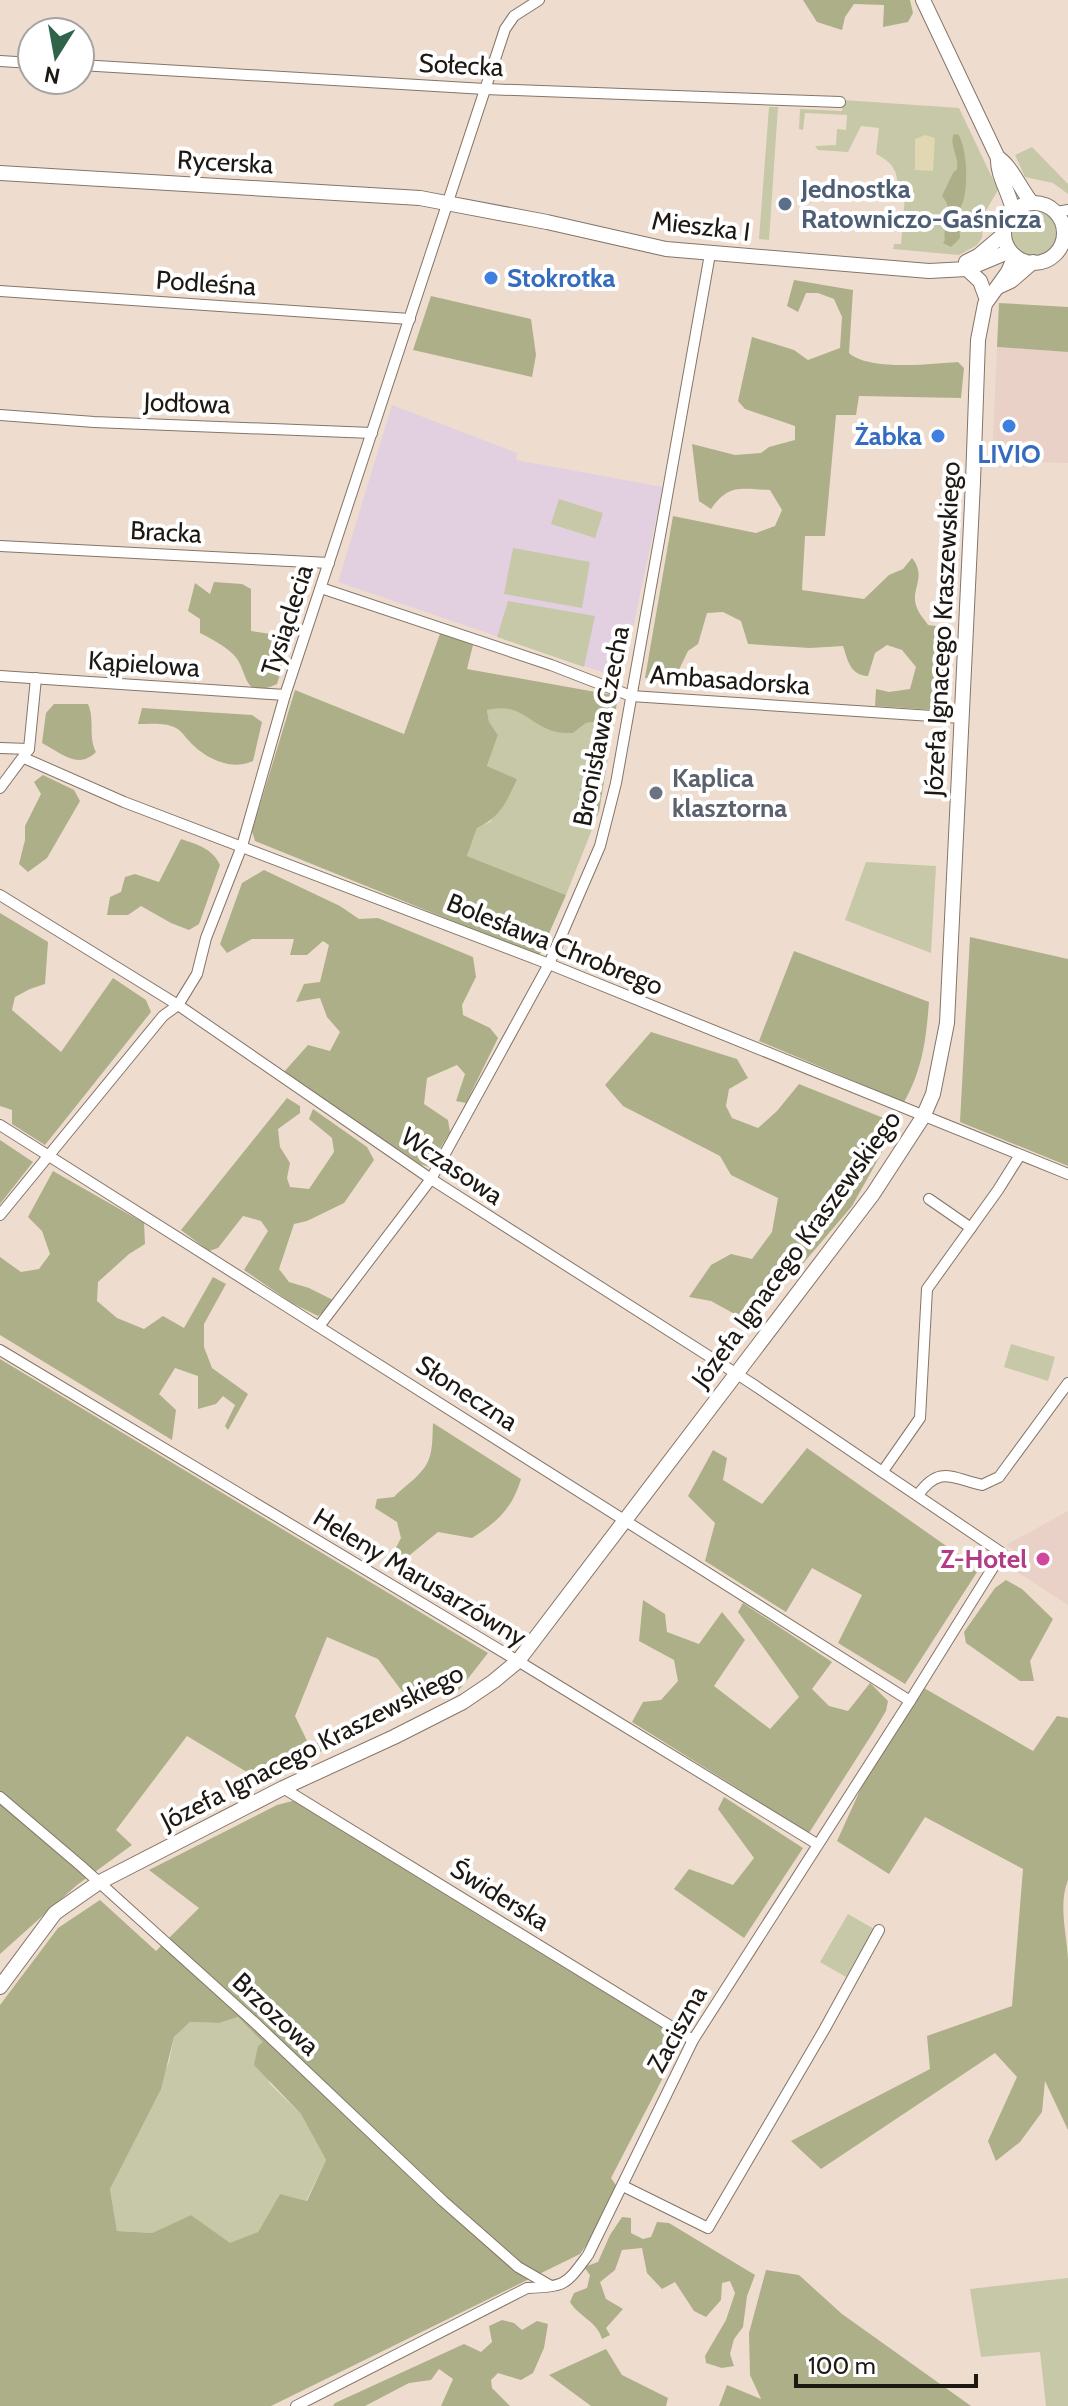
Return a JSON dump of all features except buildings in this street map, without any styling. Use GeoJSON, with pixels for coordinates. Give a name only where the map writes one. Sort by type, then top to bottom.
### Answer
{"type":"FeatureCollection","features":[{"type":"Feature","properties":{"kind":"street","name":"Tysiąclecia"},"geometry":{"type":"LineString","coordinates":[[0,1215],[163,1016],[178,1005],[197,974],[206,938],[242,846],[285,695],[505,29],[514,16],[539,0]]}},
{"type":"Feature","properties":{"kind":"street"},"geometry":{"type":"LineString","coordinates":[[923,0],[998,158],[998,167],[1013,211]]}},
{"type":"Feature","properties":{"kind":"street","name":"Sołecka"},"geometry":{"type":"LineString","coordinates":[[96,66],[485,89],[840,102]]}},
{"type":"Feature","properties":{"kind":"street"},"geometry":{"type":"LineString","coordinates":[[998,158],[1006,162],[1032,203]]}},
{"type":"Feature","properties":{"kind":"street","name":"Rycerska"},"geometry":{"type":"LineString","coordinates":[[0,173],[412,197],[448,202]]}},
{"type":"Feature","properties":{"kind":"street","name":"Mieszka I"},"geometry":{"type":"LineString","coordinates":[[448,202],[666,249],[710,254],[929,271],[959,269],[1013,254]]}},
{"type":"Feature","properties":{"kind":"street"},"geometry":{"type":"LineString","coordinates":[[1032,203],[1044,204],[1065,225],[1061,257],[1033,262],[1013,254],[1004,234],[1006,223],[1013,211],[1032,203]]}},
{"type":"Feature","properties":{"kind":"street","name":"Mieszka I"},"geometry":{"type":"LineString","coordinates":[[959,269],[1004,234]]}},
{"type":"Feature","properties":{"kind":"street","name":"Bronisława Czecha"},"geometry":{"type":"LineString","coordinates":[[320,1325],[431,1179],[549,964],[600,846],[616,783],[710,254]]}},
{"type":"Feature","properties":{"kind":"street","name":"Józefa Ignacego Kraszewskiego"},"geometry":{"type":"LineString","coordinates":[[0,1987],[55,1913],[98,1883],[283,1788],[463,1702],[518,1661],[873,1194],[923,1117],[933,1094],[947,1023],[978,340],[982,312],[1013,254]]}},
{"type":"Feature","properties":{"kind":"street","name":"Józefa Ignacego Kraszewskiego"},"geometry":{"type":"LineString","coordinates":[[997,287],[1011,281],[1033,262]]}},
{"type":"Feature","properties":{"kind":"street"},"geometry":{"type":"LineString","coordinates":[[959,269],[980,281],[987,300]]}},
{"type":"Feature","properties":{"kind":"street","name":"Podleśna"},"geometry":{"type":"LineString","coordinates":[[0,291],[410,319]]}},
{"type":"Feature","properties":{"kind":"street","name":"Jodłowa"},"geometry":{"type":"LineString","coordinates":[[0,415],[94,422],[372,433]]}},
{"type":"Feature","properties":{"kind":"street","name":"Bracka"},"geometry":{"type":"LineString","coordinates":[[0,546],[329,563]]}},
{"type":"Feature","properties":{"kind":"street","name":"Ambasadorska"},"geometry":{"type":"LineString","coordinates":[[321,588],[551,665],[631,696],[962,718]]}},
{"type":"Feature","properties":{"kind":"street","name":"Kąpielowa"},"geometry":{"type":"LineString","coordinates":[[0,676],[285,695]]}},
{"type":"Feature","properties":{"kind":"street"},"geometry":{"type":"LineString","coordinates":[[0,788],[26,754],[36,678]]}},
{"type":"Feature","properties":{"kind":"street"},"geometry":{"type":"LineString","coordinates":[[0,748],[26,754]]}},
{"type":"Feature","properties":{"kind":"street","name":"Bolesława Chrobrego"},"geometry":{"type":"LineString","coordinates":[[26,754],[124,802],[549,964],[1068,1174]]}},
{"type":"Feature","properties":{"kind":"street","name":"Wczasowa"},"geometry":{"type":"LineString","coordinates":[[0,895],[178,1005],[431,1179],[884,1468],[1002,1553]]}},
{"type":"Feature","properties":{"kind":"street","name":"Słoneczna"},"geometry":{"type":"LineString","coordinates":[[0,1125],[910,1701]]}},
{"type":"Feature","properties":{"kind":"street"},"geometry":{"type":"LineString","coordinates":[[884,1468],[920,1418],[927,1289],[1020,1155]]}},
{"type":"Feature","properties":{"kind":"street"},"geometry":{"type":"LineString","coordinates":[[929,1199],[971,1228]]}},
{"type":"Feature","properties":{"kind":"street","name":"Heleny Marusarzówny"},"geometry":{"type":"LineString","coordinates":[[0,1350],[817,1844]]}},
{"type":"Feature","properties":{"kind":"street"},"geometry":{"type":"LineString","coordinates":[[920,1492],[930,1480],[942,1475],[982,1485],[999,1477],[1068,1383]]}},
{"type":"Feature","properties":{"kind":"street","name":"Zaciszna"},"geometry":{"type":"LineString","coordinates":[[552,2287],[562,2285],[588,2255],[693,2040],[1002,1553]]}},
{"type":"Feature","properties":{"kind":"street","name":"Świderska"},"geometry":{"type":"LineString","coordinates":[[283,1788],[693,2040]]}},
{"type":"Feature","properties":{"kind":"street","name":"Brzozowa"},"geometry":{"type":"LineString","coordinates":[[0,1797],[253,2021],[443,2201],[518,2267],[552,2287]]}},
{"type":"Feature","properties":{"kind":"street"},"geometry":{"type":"LineString","coordinates":[[623,2186],[708,2228],[879,1930]]}},
{"type":"Feature","properties":{"kind":"street","name":"Brzozowa"},"geometry":{"type":"LineString","coordinates":[[518,2267],[527,2288]]}},
{"type":"Feature","properties":{"kind":"street"},"geometry":{"type":"LineString","coordinates":[[296,2406],[527,2288],[552,2287]]}},
{"type":"Feature","properties":{"kind":"shaded area"},"geometry":{"type":"Polygon","coordinates":[[[997,347],[1068,352],[1068,463],[992,461],[997,347]]]}},
{"type":"Feature","properties":{"kind":"shaded area"},"geometry":{"type":"Polygon","coordinates":[[[392,405],[517,453],[516,460],[663,487],[622,679],[338,582],[392,405]]]}},
{"type":"Feature","properties":{"kind":"shaded area","name":"Z-Hotel"},"geometry":{"type":"Polygon","coordinates":[[[1068,1511],[1068,1605],[1011,1568],[1020,1555],[1006,1545],[1068,1511]]]}},
{"type":"Feature","properties":{"kind":"green space"},"geometry":{"type":"Polygon","coordinates":[[[803,0],[910,0],[913,13],[908,22],[883,27],[884,5],[854,4],[845,17],[842,30],[817,22],[803,0]]]}},
{"type":"Feature","properties":{"kind":"green space"},"geometry":{"type":"Polygon","coordinates":[[[843,100],[959,108],[998,190],[984,214],[982,238],[977,245],[959,255],[893,249],[894,244],[901,244],[905,196],[897,194],[897,180],[892,166],[876,154],[879,128],[861,126],[848,152],[818,150],[815,146],[836,145],[837,129],[846,130],[847,115],[805,113],[803,130],[799,129],[800,109],[842,111],[843,100]]]}},
{"type":"Feature","properties":{"kind":"green space"},"geometry":{"type":"Polygon","coordinates":[[[769,107],[778,107],[769,240],[759,239],[769,107]]]}},
{"type":"Feature","properties":{"kind":"green space"},"geometry":{"type":"Polygon","coordinates":[[[958,134],[964,150],[966,185],[958,211],[960,238],[951,247],[943,243],[948,208],[942,196],[957,169],[952,139],[953,135],[958,134]]]}},
{"type":"Feature","properties":{"kind":"green space"},"geometry":{"type":"Polygon","coordinates":[[[1032,147],[1068,184],[1068,194],[1053,183],[1025,177],[1015,155],[1032,147]]]}},
{"type":"Feature","properties":{"kind":"green space"},"geometry":{"type":"Polygon","coordinates":[[[1034,208],[1051,215],[1058,232],[1051,249],[1034,256],[1017,249],[1010,232],[1017,215],[1034,208]]]}},
{"type":"Feature","properties":{"kind":"green space"},"geometry":{"type":"Polygon","coordinates":[[[794,280],[853,290],[849,353],[858,359],[901,365],[958,362],[964,368],[961,398],[859,396],[856,415],[836,415],[825,536],[805,536],[802,590],[864,599],[889,575],[903,569],[912,558],[919,578],[915,601],[919,612],[928,625],[951,628],[943,703],[935,710],[875,706],[876,689],[889,692],[910,689],[916,667],[902,650],[887,645],[875,653],[868,676],[862,675],[851,666],[843,646],[810,648],[748,644],[741,621],[723,612],[707,613],[698,644],[688,651],[674,680],[645,678],[673,516],[756,533],[775,526],[782,510],[770,490],[736,489],[724,495],[711,509],[699,501],[692,444],[735,455],[761,453],[769,447],[795,440],[795,426],[745,409],[738,401],[752,337],[794,350],[808,360],[840,348],[842,317],[834,299],[818,293],[806,293],[798,312],[787,306],[794,280]]]}},
{"type":"Feature","properties":{"kind":"green space"},"geometry":{"type":"Polygon","coordinates":[[[431,296],[531,319],[536,355],[532,377],[413,350],[431,296]]]}},
{"type":"Feature","properties":{"kind":"green space"},"geometry":{"type":"Polygon","coordinates":[[[999,303],[1068,307],[1068,352],[997,347],[999,303]]]}},
{"type":"Feature","properties":{"kind":"green space"},"geometry":{"type":"Polygon","coordinates":[[[559,499],[603,513],[595,538],[551,524],[559,499]]]}},
{"type":"Feature","properties":{"kind":"green space"},"geometry":{"type":"Polygon","coordinates":[[[513,548],[590,562],[582,608],[504,594],[513,548]]]}},
{"type":"Feature","properties":{"kind":"green space"},"geometry":{"type":"Polygon","coordinates":[[[214,582],[242,584],[251,589],[251,631],[291,637],[277,684],[257,689],[251,686],[233,654],[200,633],[200,619],[188,611],[195,583],[210,594],[214,582]]]}},
{"type":"Feature","properties":{"kind":"green space"},"geometry":{"type":"Polygon","coordinates":[[[508,601],[595,616],[584,667],[497,637],[508,601]]]}},
{"type":"Feature","properties":{"kind":"green space"},"geometry":{"type":"Polygon","coordinates":[[[441,631],[474,641],[467,669],[618,696],[599,812],[577,804],[589,750],[598,729],[595,722],[586,723],[573,733],[560,733],[515,711],[487,710],[489,722],[498,735],[487,766],[517,779],[497,814],[477,828],[467,856],[566,895],[539,956],[255,841],[252,831],[295,690],[404,734],[441,631]]]}},
{"type":"Feature","properties":{"kind":"green space"},"geometry":{"type":"Polygon","coordinates":[[[54,704],[88,704],[96,752],[83,760],[76,760],[42,743],[46,713],[54,704]]]}},
{"type":"Feature","properties":{"kind":"green space"},"geometry":{"type":"Polygon","coordinates":[[[501,707],[522,711],[536,722],[573,733],[586,723],[595,722],[598,729],[589,750],[577,803],[599,812],[566,895],[467,856],[477,828],[490,822],[517,779],[487,766],[498,735],[489,722],[487,710],[501,707]]]}},
{"type":"Feature","properties":{"kind":"green space"},"geometry":{"type":"Polygon","coordinates":[[[142,708],[252,715],[262,722],[253,761],[236,765],[219,762],[196,748],[172,726],[138,724],[142,708]]]}},
{"type":"Feature","properties":{"kind":"green space"},"geometry":{"type":"Polygon","coordinates":[[[43,775],[74,790],[80,801],[47,858],[28,872],[19,864],[25,826],[41,794],[34,782],[43,775]]]}},
{"type":"Feature","properties":{"kind":"green space"},"geometry":{"type":"Polygon","coordinates":[[[181,839],[209,851],[220,865],[199,924],[189,930],[141,906],[128,915],[107,915],[110,897],[121,892],[125,877],[135,874],[159,882],[181,839]]]}},
{"type":"Feature","properties":{"kind":"green space"},"geometry":{"type":"Polygon","coordinates":[[[866,862],[936,866],[931,953],[845,920],[866,862]]]}},
{"type":"Feature","properties":{"kind":"green space"},"geometry":{"type":"Polygon","coordinates":[[[264,870],[340,906],[359,919],[378,918],[473,957],[476,977],[462,1005],[463,1015],[490,1028],[498,1038],[466,1103],[456,1101],[465,1074],[457,1065],[427,1078],[424,1104],[448,1120],[450,1132],[429,1167],[283,1073],[308,1045],[330,1051],[340,1032],[327,1017],[320,998],[296,1002],[304,984],[320,982],[329,945],[323,941],[307,955],[290,955],[294,939],[252,939],[227,953],[220,944],[242,883],[264,870]]]}},
{"type":"Feature","properties":{"kind":"green space"},"geometry":{"type":"Polygon","coordinates":[[[0,913],[48,942],[45,984],[15,997],[12,1010],[61,1052],[113,978],[146,1000],[151,1012],[45,1145],[12,1124],[12,1110],[0,1106],[0,913]]]}},
{"type":"Feature","properties":{"kind":"green space"},"geometry":{"type":"Polygon","coordinates":[[[970,937],[1068,959],[1068,1166],[960,1122],[970,937]]]}},
{"type":"Feature","properties":{"kind":"green space"},"geometry":{"type":"Polygon","coordinates":[[[794,951],[929,1002],[916,1077],[904,1102],[759,1041],[794,951]]]}},
{"type":"Feature","properties":{"kind":"green space"},"geometry":{"type":"Polygon","coordinates":[[[651,1032],[737,1059],[748,1078],[729,1089],[726,1106],[732,1118],[758,1128],[799,1084],[891,1121],[894,1131],[852,1206],[755,1320],[742,1318],[711,1301],[689,1297],[711,1265],[731,1254],[752,1259],[772,1232],[778,1198],[731,1175],[720,1156],[623,1106],[605,1085],[651,1032]]]}},
{"type":"Feature","properties":{"kind":"green space"},"geometry":{"type":"Polygon","coordinates":[[[287,1098],[300,1106],[300,1113],[278,1129],[280,1147],[290,1163],[287,1178],[290,1187],[309,1189],[334,1152],[332,1138],[309,1119],[313,1109],[367,1147],[374,1160],[344,1203],[294,1224],[279,1269],[289,1282],[333,1300],[318,1316],[292,1303],[244,1270],[268,1231],[261,1221],[243,1216],[218,1248],[209,1251],[181,1230],[287,1098]]]}},
{"type":"Feature","properties":{"kind":"green space"},"geometry":{"type":"Polygon","coordinates":[[[0,1140],[33,1162],[0,1204],[0,1140]]]}},
{"type":"Feature","properties":{"kind":"green space"},"geometry":{"type":"Polygon","coordinates":[[[53,1171],[144,1223],[145,1244],[98,1282],[97,1301],[117,1318],[144,1329],[163,1316],[184,1328],[213,1277],[226,1284],[204,1324],[204,1347],[212,1368],[248,1394],[228,1430],[225,1426],[235,1405],[223,1396],[216,1404],[198,1409],[198,1376],[175,1368],[159,1394],[176,1410],[172,1440],[0,1335],[0,1257],[21,1272],[39,1269],[50,1254],[42,1231],[28,1217],[53,1171]]]}},
{"type":"Feature","properties":{"kind":"green space"},"geometry":{"type":"Polygon","coordinates":[[[1011,1344],[1055,1357],[1048,1381],[1004,1367],[1011,1344]]]}},
{"type":"Feature","properties":{"kind":"green space"},"geometry":{"type":"Polygon","coordinates":[[[0,1359],[488,1653],[459,1690],[413,1706],[378,1659],[327,1637],[295,1716],[310,1747],[363,1717],[371,1724],[262,1781],[187,1736],[116,1830],[132,1845],[77,1885],[0,1954],[0,1359]]]}},
{"type":"Feature","properties":{"kind":"green space"},"geometry":{"type":"Polygon","coordinates":[[[433,1423],[521,1479],[508,1507],[481,1532],[472,1538],[438,1532],[400,1563],[391,1557],[401,1538],[397,1522],[375,1508],[377,1499],[394,1497],[424,1469],[431,1450],[433,1423]]]}},
{"type":"Feature","properties":{"kind":"green space"},"geometry":{"type":"Polygon","coordinates":[[[807,1448],[979,1569],[905,1684],[838,1643],[862,1595],[812,1568],[786,1612],[705,1561],[715,1523],[688,1496],[713,1450],[727,1458],[723,1480],[762,1504],[807,1448]]]}},
{"type":"Feature","properties":{"kind":"green space"},"geometry":{"type":"Polygon","coordinates":[[[1006,1580],[1022,1589],[1053,1619],[1030,1661],[1034,1681],[1020,1681],[966,1643],[964,1632],[995,1588],[1006,1580]]]}},
{"type":"Feature","properties":{"kind":"green space"},"geometry":{"type":"Polygon","coordinates":[[[643,1600],[665,1614],[667,1632],[699,1644],[722,1612],[745,1640],[714,1686],[770,1729],[799,1697],[738,1612],[743,1603],[832,1662],[812,1689],[829,1706],[848,1711],[870,1683],[888,1701],[886,1711],[809,1833],[632,1722],[643,1702],[661,1700],[678,1681],[674,1660],[639,1641],[643,1600]]]}},
{"type":"Feature","properties":{"kind":"green space"},"geometry":{"type":"Polygon","coordinates":[[[924,1688],[1033,1751],[1057,1716],[1068,1718],[1068,1880],[1063,1909],[1068,1960],[1068,2130],[1045,2081],[1042,2112],[1020,2142],[996,2161],[988,2141],[1017,2077],[995,2053],[821,2169],[791,2141],[930,2069],[927,2036],[1012,2006],[1023,1869],[925,1817],[889,1874],[837,1841],[862,1786],[924,1688]]]}},
{"type":"Feature","properties":{"kind":"green space"},"geometry":{"type":"Polygon","coordinates":[[[724,1797],[803,1848],[744,1938],[674,1889],[689,1869],[733,1885],[754,1858],[718,1809],[724,1797]]]}},
{"type":"Feature","properties":{"kind":"green space"},"geometry":{"type":"Polygon","coordinates":[[[296,1800],[683,2039],[611,2178],[622,2194],[580,2254],[271,2406],[0,2406],[0,2005],[58,1928],[100,1900],[156,1951],[199,1908],[149,1870],[277,1805],[296,1800]],[[238,2017],[219,2023],[190,2022],[174,2037],[161,2089],[110,2189],[117,2231],[152,2233],[191,2215],[230,2243],[258,2232],[280,2194],[307,2201],[326,2160],[301,2114],[254,2065],[258,2046],[263,2042],[238,2017]]]}},
{"type":"Feature","properties":{"kind":"green space"},"geometry":{"type":"Polygon","coordinates":[[[848,1914],[874,1929],[846,1977],[820,1962],[848,1914]]]}},
{"type":"Feature","properties":{"kind":"green space"},"geometry":{"type":"Polygon","coordinates":[[[238,2017],[264,2042],[258,2046],[270,2084],[301,2114],[326,2160],[306,2201],[280,2194],[258,2232],[230,2244],[191,2215],[152,2233],[117,2231],[110,2189],[169,2062],[174,2037],[190,2022],[219,2023],[238,2017]]]}},
{"type":"Feature","properties":{"kind":"green space"},"geometry":{"type":"Polygon","coordinates":[[[622,2217],[631,2218],[631,2233],[643,2239],[651,2237],[657,2222],[669,2223],[755,2275],[747,2296],[743,2327],[734,2339],[730,2354],[734,2366],[722,2368],[706,2363],[705,2356],[726,2320],[735,2293],[730,2281],[722,2283],[721,2300],[706,2317],[694,2311],[675,2282],[662,2289],[647,2273],[642,2248],[622,2250],[615,2270],[600,2282],[606,2299],[623,2309],[606,2328],[610,2335],[602,2339],[596,2328],[570,2302],[574,2293],[587,2288],[590,2275],[584,2267],[598,2262],[622,2217]]]}},
{"type":"Feature","properties":{"kind":"green space"},"geometry":{"type":"Polygon","coordinates":[[[766,2270],[799,2275],[842,2314],[971,2406],[719,2406],[727,2385],[761,2399],[750,2375],[749,2333],[766,2270]]]}},
{"type":"Feature","properties":{"kind":"green space"},"geometry":{"type":"Polygon","coordinates":[[[1068,2278],[1068,2406],[1046,2406],[1040,2352],[981,2357],[970,2289],[1068,2278]]]}},
{"type":"Feature","properties":{"kind":"green space"},"geometry":{"type":"Polygon","coordinates":[[[502,2320],[514,2323],[522,2330],[537,2321],[548,2324],[544,2348],[533,2373],[521,2380],[498,2373],[491,2380],[492,2388],[510,2406],[441,2406],[453,2379],[439,2369],[431,2380],[409,2383],[365,2406],[333,2406],[464,2344],[481,2352],[492,2342],[489,2326],[502,2320]]]}},
{"type":"Feature","properties":{"kind":"green space"},"geometry":{"type":"Polygon","coordinates":[[[606,2349],[622,2375],[668,2398],[666,2406],[591,2406],[549,2375],[606,2349]]]}},
{"type":"Feature","properties":{"kind":"sand"},"geometry":{"type":"Polygon","coordinates":[[[925,135],[935,138],[933,171],[915,170],[915,139],[925,135]]]}},
{"type":"Feature","properties":{"kind":"place","name":"Jednostka Ratowniczo-Gaśnicza"},"geometry":{"type":"Point","coordinates":[785,204]}},
{"type":"Feature","properties":{"kind":"place","name":"Stokrotka"},"geometry":{"type":"Point","coordinates":[491,278]}},
{"type":"Feature","properties":{"kind":"place","name":"LIVIO"},"geometry":{"type":"Point","coordinates":[1009,426]}},
{"type":"Feature","properties":{"kind":"place","name":"Żabka"},"geometry":{"type":"Point","coordinates":[938,436]}},
{"type":"Feature","properties":{"kind":"place","name":"Kaplica klasztorna"},"geometry":{"type":"Point","coordinates":[656,793]}},
{"type":"Feature","properties":{"kind":"place","name":"Z-Hotel"},"geometry":{"type":"Point","coordinates":[1043,1559]}}]}
